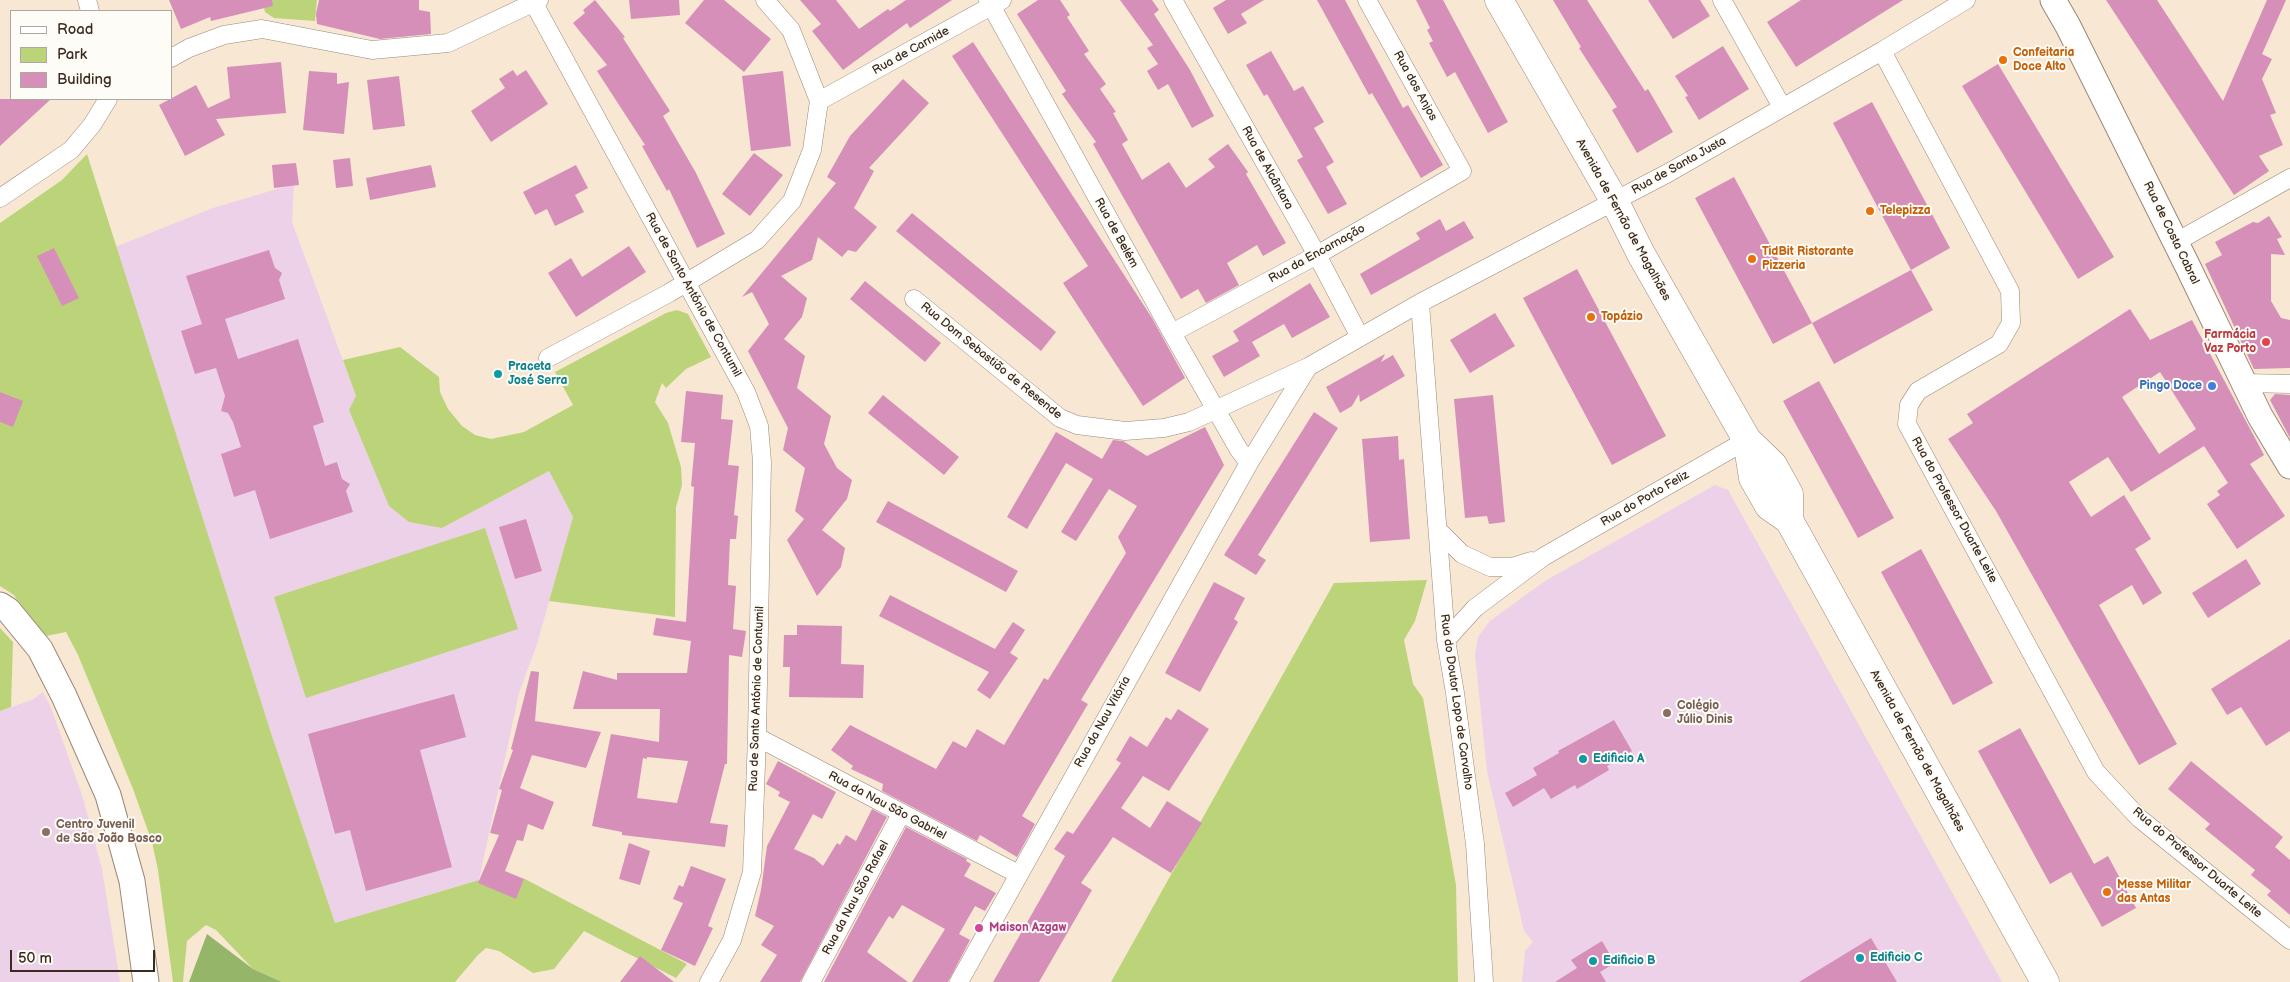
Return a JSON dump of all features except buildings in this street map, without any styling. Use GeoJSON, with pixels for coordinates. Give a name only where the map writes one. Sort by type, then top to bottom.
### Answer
{"type":"FeatureCollection","features":[{"type":"Feature","properties":{"kind":"main road","name":"Avenida de Fernão de Magalhães"},"geometry":{"type":"LineString","coordinates":[[1499,0],[1615,202],[1641,254],[1747,440],[1773,465],[1789,494],[1789,520],[2046,982]]}},
{"type":"Feature","properties":{"kind":"main road","name":"Rua de Costa Cabral"},"geometry":{"type":"LineString","coordinates":[[2053,0],[2068,26],[2176,242],[2244,383],[2290,466]]}},
{"type":"Feature","properties":{"kind":"main road"},"geometry":{"type":"LineString","coordinates":[[0,605],[8,610],[40,649],[64,696],[108,795],[132,881],[146,982]]}},
{"type":"Feature","properties":{"kind":"street"},"geometry":{"type":"LineString","coordinates":[[548,358],[687,282],[757,240],[792,201],[812,150],[820,101],[791,30],[764,0]]}},
{"type":"Feature","properties":{"kind":"street","name":"Rua de Alcântara"},"geometry":{"type":"LineString","coordinates":[[1173,0],[1317,255],[1360,337]]}},
{"type":"Feature","properties":{"kind":"street","name":"Rua dos Anjos"},"geometry":{"type":"LineString","coordinates":[[1368,0],[1462,171]]}},
{"type":"Feature","properties":{"kind":"street"},"geometry":{"type":"LineString","coordinates":[[1722,0],[1782,107]]}},
{"type":"Feature","properties":{"kind":"street","name":"Rua de Santa Justa"},"geometry":{"type":"LineString","coordinates":[[1215,410],[1308,367],[1420,303],[1615,202],[1882,51],[1966,0]]}},
{"type":"Feature","properties":{"kind":"street","name":"Rua de Santo António de Contumil"},"geometry":{"type":"LineString","coordinates":[[172,57],[189,48],[224,35],[262,29],[372,50],[448,43],[535,1],[746,392],[759,426],[762,462],[757,737],[752,872],[732,940],[709,982]]}},
{"type":"Feature","properties":{"kind":"street","name":"Rua de Carnide"},"geometry":{"type":"LineString","coordinates":[[820,101],[994,2]]}},
{"type":"Feature","properties":{"kind":"street","name":"Rua de Belém"},"geometry":{"type":"LineString","coordinates":[[994,2],[1172,334],[1215,410],[1249,463]]}},
{"type":"Feature","properties":{"kind":"street","name":"Rua do Professor Duarte Leite"},"geometry":{"type":"LineString","coordinates":[[1882,51],[2010,291],[2011,323],[1999,344],[1918,391],[1909,405],[1907,424],[2096,772],[2139,818],[2290,940]]}},
{"type":"Feature","properties":{"kind":"street"},"geometry":{"type":"LineString","coordinates":[[0,198],[71,150],[92,125],[107,100]]}},
{"type":"Feature","properties":{"kind":"street","name":"Rua da Encarnação"},"geometry":{"type":"LineString","coordinates":[[1172,334],[1317,255],[1462,171]]}},
{"type":"Feature","properties":{"kind":"street"},"geometry":{"type":"LineString","coordinates":[[2176,242],[2290,178]]}},
{"type":"Feature","properties":{"kind":"street","name":"Rua Dom Sebastião de Resende"},"geometry":{"type":"LineString","coordinates":[[914,299],[1060,418],[1077,425],[1125,431],[1164,428],[1189,422],[1215,410]]}},
{"type":"Feature","properties":{"kind":"street","name":"Rua do Doutor Lopo de Carvalho"},"geometry":{"type":"LineString","coordinates":[[1420,303],[1446,640],[1455,692],[1475,844],[1484,982]]}},
{"type":"Feature","properties":{"kind":"street","name":"Rua de Santa Justa"},"geometry":{"type":"LineString","coordinates":[[1249,463],[1308,367]]}},
{"type":"Feature","properties":{"kind":"street"},"geometry":{"type":"LineString","coordinates":[[2244,383],[2290,384]]}},
{"type":"Feature","properties":{"kind":"street","name":"Rua do Porto Feliz"},"geometry":{"type":"LineString","coordinates":[[1446,640],[1475,608],[1543,557],[1747,440]]}},
{"type":"Feature","properties":{"kind":"street","name":"Rua da Nau Vitória"},"geometry":{"type":"LineString","coordinates":[[959,982],[1249,463]]}},
{"type":"Feature","properties":{"kind":"street","name":"Rua do Porto Feliz"},"geometry":{"type":"LineString","coordinates":[[1438,530],[1462,554],[1490,567],[1512,567],[1543,557]]}},
{"type":"Feature","properties":{"kind":"street","name":"Rua da Nau São Gabriel"},"geometry":{"type":"LineString","coordinates":[[757,737],[900,814],[1018,874]]}},
{"type":"Feature","properties":{"kind":"street","name":"Rua da Nau São Rafael"},"geometry":{"type":"LineString","coordinates":[[811,982],[900,814]]}},
{"type":"Feature","properties":{"kind":"shaded area"},"geometry":{"type":"Polygon","coordinates":[[[294,184],[292,222],[356,396],[442,528],[549,471],[573,517],[537,644],[519,693],[479,880],[335,923],[272,736],[115,247],[213,208],[294,184]]]}},
{"type":"Feature","properties":{"kind":"shaded area","name":"Colégio Júlio Dinis"},"geometry":{"type":"Polygon","coordinates":[[[1715,485],[1728,490],[2002,982],[1522,982],[1525,951],[1533,942],[1524,931],[1487,771],[1475,655],[1478,637],[1490,621],[1545,581],[1715,485]]]}},
{"type":"Feature","properties":{"kind":"shaded area","name":"Centro Juvenil de São João Bosco"},"geometry":{"type":"Polygon","coordinates":[[[43,692],[50,705],[82,795],[102,869],[120,982],[0,982],[0,711],[32,700],[43,692]]]}},
{"type":"Feature","properties":{"kind":"green space"},"geometry":{"type":"Polygon","coordinates":[[[262,0],[317,0],[315,21],[274,18],[265,12],[262,0]]]}},
{"type":"Feature","properties":{"kind":"green space"},"geometry":{"type":"Polygon","coordinates":[[[87,154],[272,736],[335,923],[479,880],[516,898],[523,878],[687,964],[676,978],[584,931],[554,969],[533,973],[499,951],[486,948],[455,982],[282,982],[253,969],[216,930],[206,925],[187,941],[183,982],[173,982],[158,870],[152,842],[133,789],[78,655],[66,632],[46,636],[37,629],[14,595],[0,586],[0,223],[62,180],[87,154]]]}},
{"type":"Feature","properties":{"kind":"green space"},"geometry":{"type":"Polygon","coordinates":[[[677,310],[688,314],[711,357],[686,369],[666,388],[662,383],[655,402],[668,423],[681,467],[682,485],[676,507],[675,617],[549,601],[573,517],[549,471],[442,528],[409,522],[389,506],[349,410],[356,396],[343,360],[400,347],[439,377],[440,392],[448,409],[462,426],[475,435],[491,439],[524,432],[573,405],[555,372],[666,313],[677,310]]]}},
{"type":"Feature","properties":{"kind":"green space"},"geometry":{"type":"Polygon","coordinates":[[[485,528],[518,629],[306,698],[274,597],[485,528]]]}},
{"type":"Feature","properties":{"kind":"green space"},"geometry":{"type":"Polygon","coordinates":[[[1427,580],[1415,621],[1404,640],[1413,684],[1423,698],[1456,885],[1458,982],[1111,982],[1334,583],[1427,580]]]}},
{"type":"Feature","properties":{"kind":"green space"},"geometry":{"type":"Polygon","coordinates":[[[0,628],[13,642],[11,707],[0,711],[0,628]]]}},
{"type":"Feature","properties":{"kind":"green space"},"geometry":{"type":"Polygon","coordinates":[[[207,934],[253,969],[282,982],[189,982],[207,934]]]}},
{"type":"Feature","properties":{"kind":"place","name":"Confeitaria Doce Alto"},"geometry":{"type":"Point","coordinates":[2003,60]}},
{"type":"Feature","properties":{"kind":"place","name":"Telepizza"},"geometry":{"type":"Point","coordinates":[1870,211]}},
{"type":"Feature","properties":{"kind":"place","name":"TidBit Ristorante Pizzeria"},"geometry":{"type":"Point","coordinates":[1752,259]}},
{"type":"Feature","properties":{"kind":"place","name":"Topázio"},"geometry":{"type":"Point","coordinates":[1591,317]}},
{"type":"Feature","properties":{"kind":"place","name":"Farmácia Vaz Porto"},"geometry":{"type":"Point","coordinates":[2266,342]}},
{"type":"Feature","properties":{"kind":"place","name":"Praceta José Serra"},"geometry":{"type":"Point","coordinates":[498,374]}},
{"type":"Feature","properties":{"kind":"place","name":"Pingo Doce"},"geometry":{"type":"Point","coordinates":[2212,386]}},
{"type":"Feature","properties":{"kind":"place","name":"Colégio Júlio Dinis"},"geometry":{"type":"Point","coordinates":[1667,713]}},
{"type":"Feature","properties":{"kind":"place","name":"Edificio A"},"geometry":{"type":"Point","coordinates":[1583,759]}},
{"type":"Feature","properties":{"kind":"place","name":"Centro Juvenil de São João Bosco"},"geometry":{"type":"Point","coordinates":[46,832]}},
{"type":"Feature","properties":{"kind":"place","name":"Messe Militar das Antas"},"geometry":{"type":"Point","coordinates":[2107,892]}},
{"type":"Feature","properties":{"kind":"place","name":"Maison Azgaw"},"geometry":{"type":"Point","coordinates":[979,928]}},
{"type":"Feature","properties":{"kind":"place","name":"Edificio C"},"geometry":{"type":"Point","coordinates":[1860,958]}},
{"type":"Feature","properties":{"kind":"place","name":"Edificio B"},"geometry":{"type":"Point","coordinates":[1593,961]}}]}
